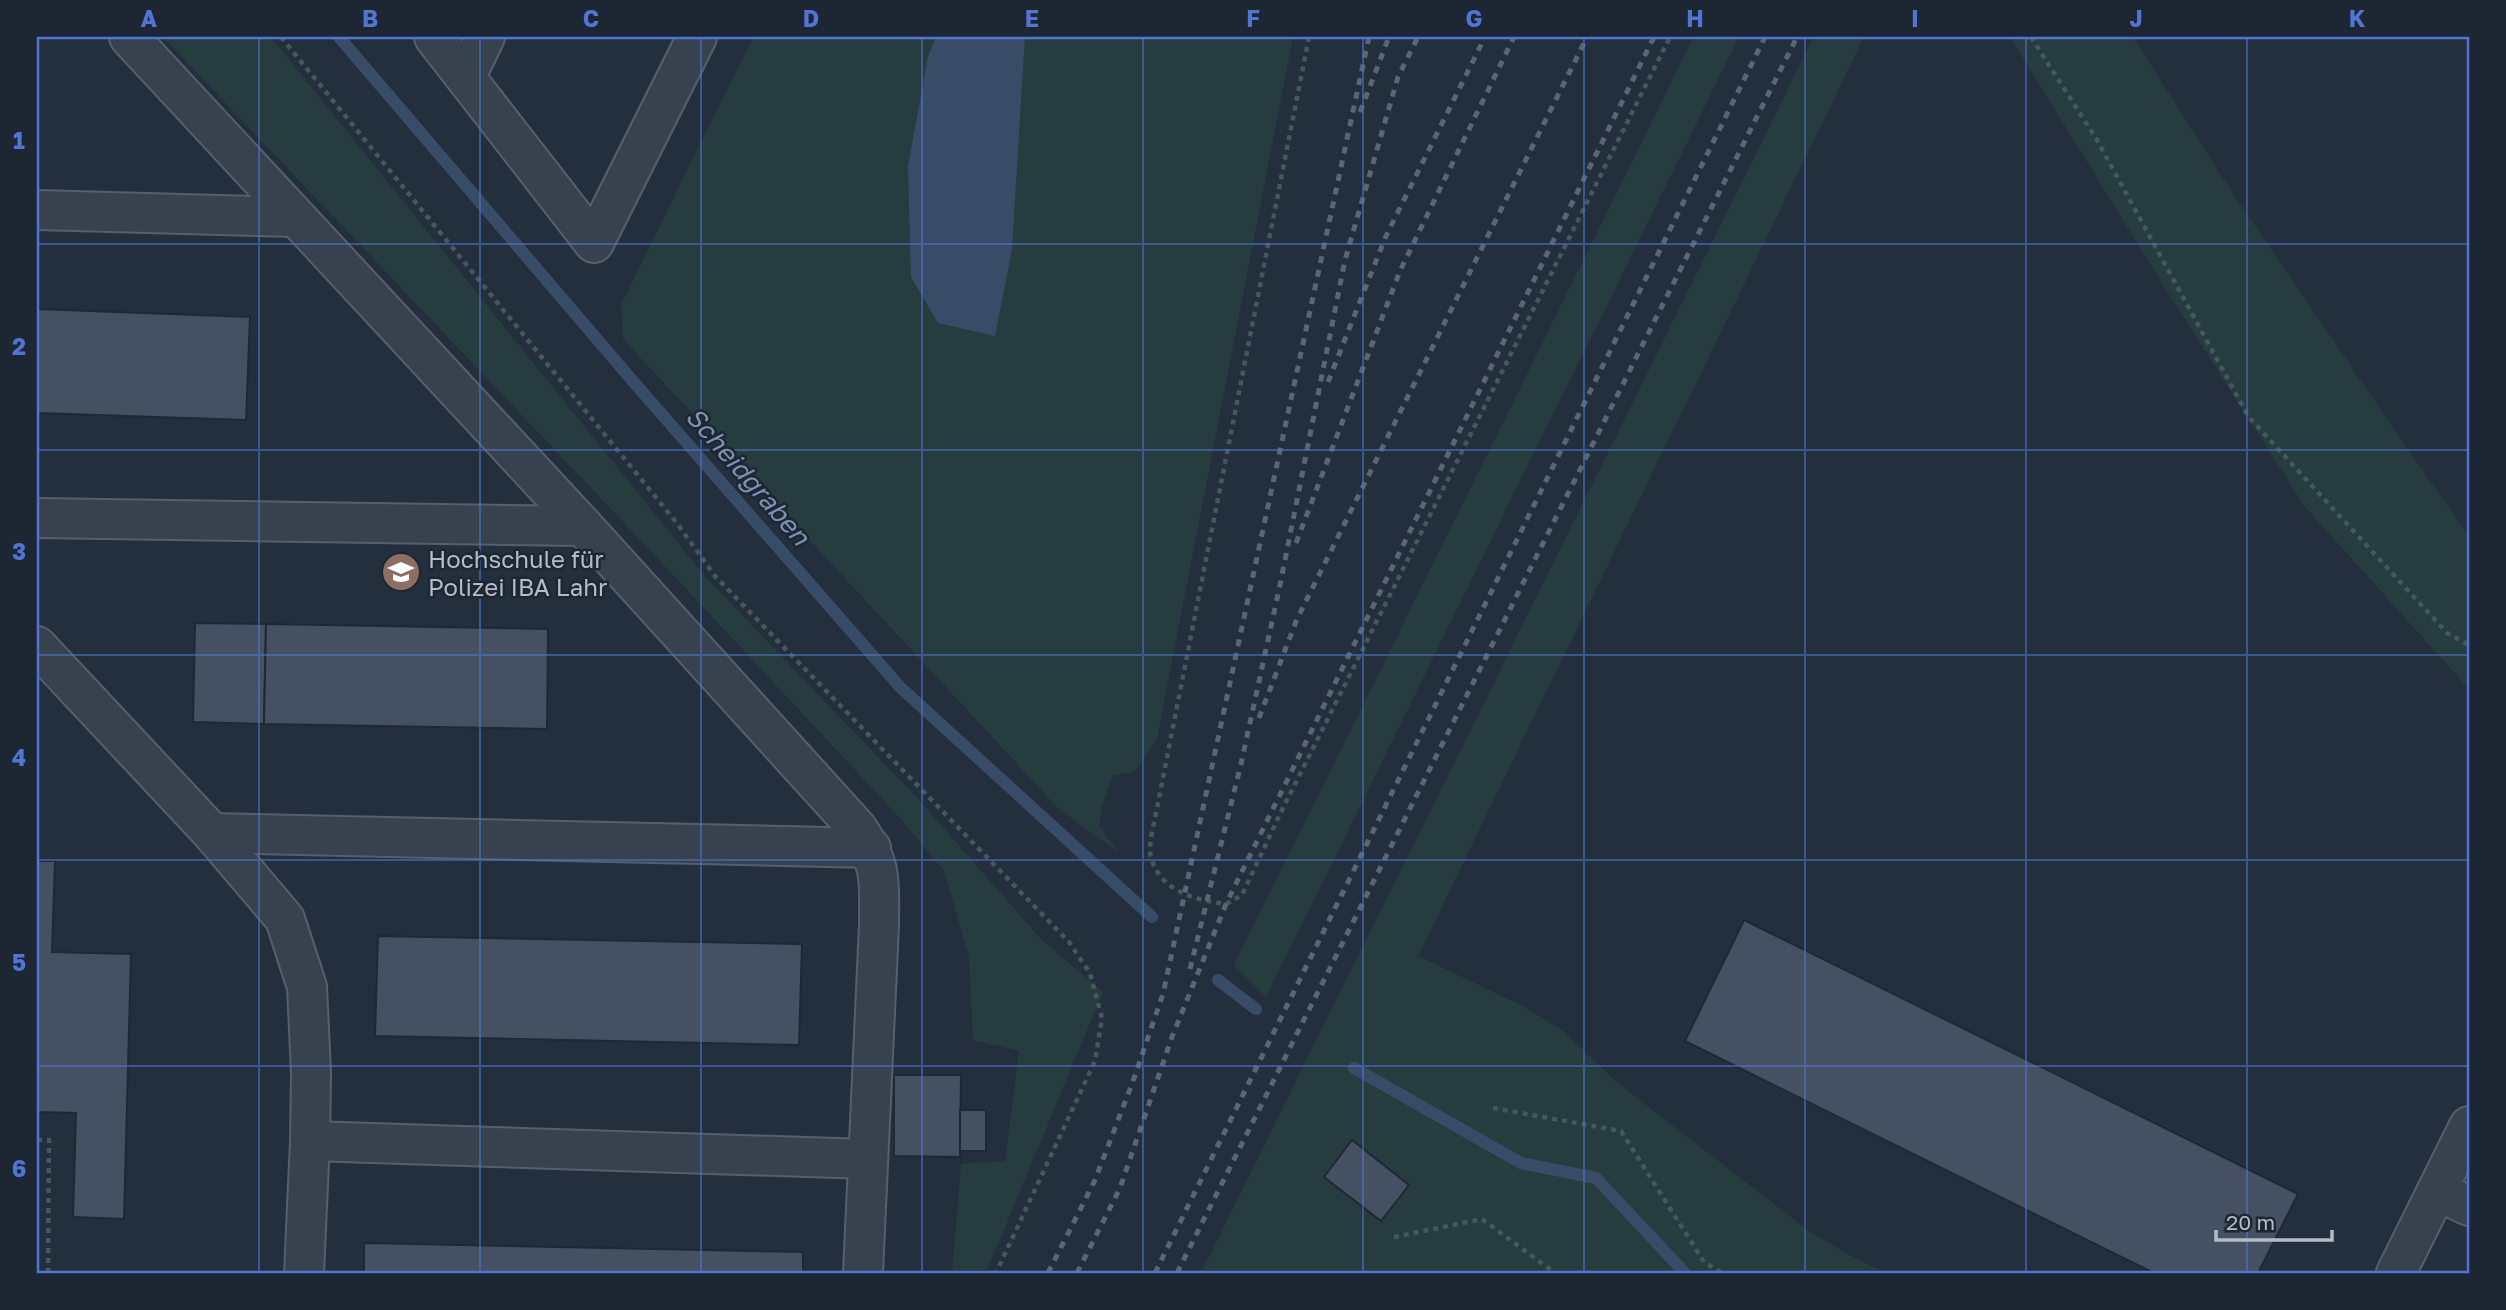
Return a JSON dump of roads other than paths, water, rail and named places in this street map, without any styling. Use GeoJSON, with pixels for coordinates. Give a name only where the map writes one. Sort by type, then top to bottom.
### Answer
{"type":"FeatureCollection","features":[{"type":"Feature","properties":{"kind":"street"},"geometry":{"type":"LineString","coordinates":[[129,37],[583,526],[857,828],[871,848],[879,872],[879,925],[863,1273]]}},
{"type":"Feature","properties":{"kind":"street"},"geometry":{"type":"LineString","coordinates":[[434,37],[594,243],[697,37]]}},
{"type":"Feature","properties":{"kind":"street"},"geometry":{"type":"LineString","coordinates":[[466,76],[485,37]]}},
{"type":"Feature","properties":{"kind":"street"},"geometry":{"type":"LineString","coordinates":[[37,210],[295,217]]}},
{"type":"Feature","properties":{"kind":"street"},"geometry":{"type":"LineString","coordinates":[[37,518],[583,526]]}},
{"type":"Feature","properties":{"kind":"street"},"geometry":{"type":"LineString","coordinates":[[37,646],[212,833],[285,919],[307,987],[311,1073],[304,1273]]}},
{"type":"Feature","properties":{"kind":"street"},"geometry":{"type":"LineString","coordinates":[[212,833],[871,848]]}},
{"type":"Feature","properties":{"kind":"street"},"geometry":{"type":"LineString","coordinates":[[2396,1273],[2453,1198],[2469,1126]]}},
{"type":"Feature","properties":{"kind":"street"},"geometry":{"type":"LineString","coordinates":[[310,1141],[867,1159]]}},
{"type":"Feature","properties":{"kind":"water"},"geometry":{"type":"Polygon","coordinates":[[[936,37],[1025,37],[1012,249],[995,336],[938,323],[911,277],[908,166],[928,56],[936,37]]]}},
{"type":"Feature","properties":{"kind":"waterway","name":"Scheidgraben"},"geometry":{"type":"LineString","coordinates":[[339,37],[631,379],[900,687],[1152,917]]}},
{"type":"Feature","properties":{"kind":"waterway","name":"Scheidgraben"},"geometry":{"type":"LineString","coordinates":[[1218,980],[1256,1009]]}},
{"type":"Feature","properties":{"kind":"waterway","name":"Scheidgraben"},"geometry":{"type":"LineString","coordinates":[[1354,1068],[1521,1163],[1596,1178],[1685,1273]]}},
{"type":"Feature","properties":{"kind":"railway"},"geometry":{"type":"LineString","coordinates":[[1048,1273],[1095,1180],[1163,994],[1369,37]]}},
{"type":"Feature","properties":{"kind":"railway"},"geometry":{"type":"LineString","coordinates":[[1360,112],[1389,37]]}},
{"type":"Feature","properties":{"kind":"railway"},"geometry":{"type":"LineString","coordinates":[[1190,969],[1241,764],[1345,260],[1398,77],[1418,37]]}},
{"type":"Feature","properties":{"kind":"railway"},"geometry":{"type":"LineString","coordinates":[[1328,382],[1386,236],[1485,37]]}},
{"type":"Feature","properties":{"kind":"railway"},"geometry":{"type":"LineString","coordinates":[[1296,543],[1400,271],[1514,37]]}},
{"type":"Feature","properties":{"kind":"railway"},"geometry":{"type":"LineString","coordinates":[[1259,718],[1297,619],[1587,37]]}},
{"type":"Feature","properties":{"kind":"railway"},"geometry":{"type":"LineString","coordinates":[[1077,1273],[1120,1188],[1172,1037],[1226,904],[1654,37]]}},
{"type":"Feature","properties":{"kind":"railway"},"geometry":{"type":"LineString","coordinates":[[1155,1273],[1765,37]]}},
{"type":"Feature","properties":{"kind":"railway"},"geometry":{"type":"LineString","coordinates":[[1177,1273],[1797,37]]}},
{"type":"Feature","properties":{"kind":"place","name":"Hochschule für Polizei IBA Lahr"},"geometry":{"type":"Point","coordinates":[401,572]}}]}
